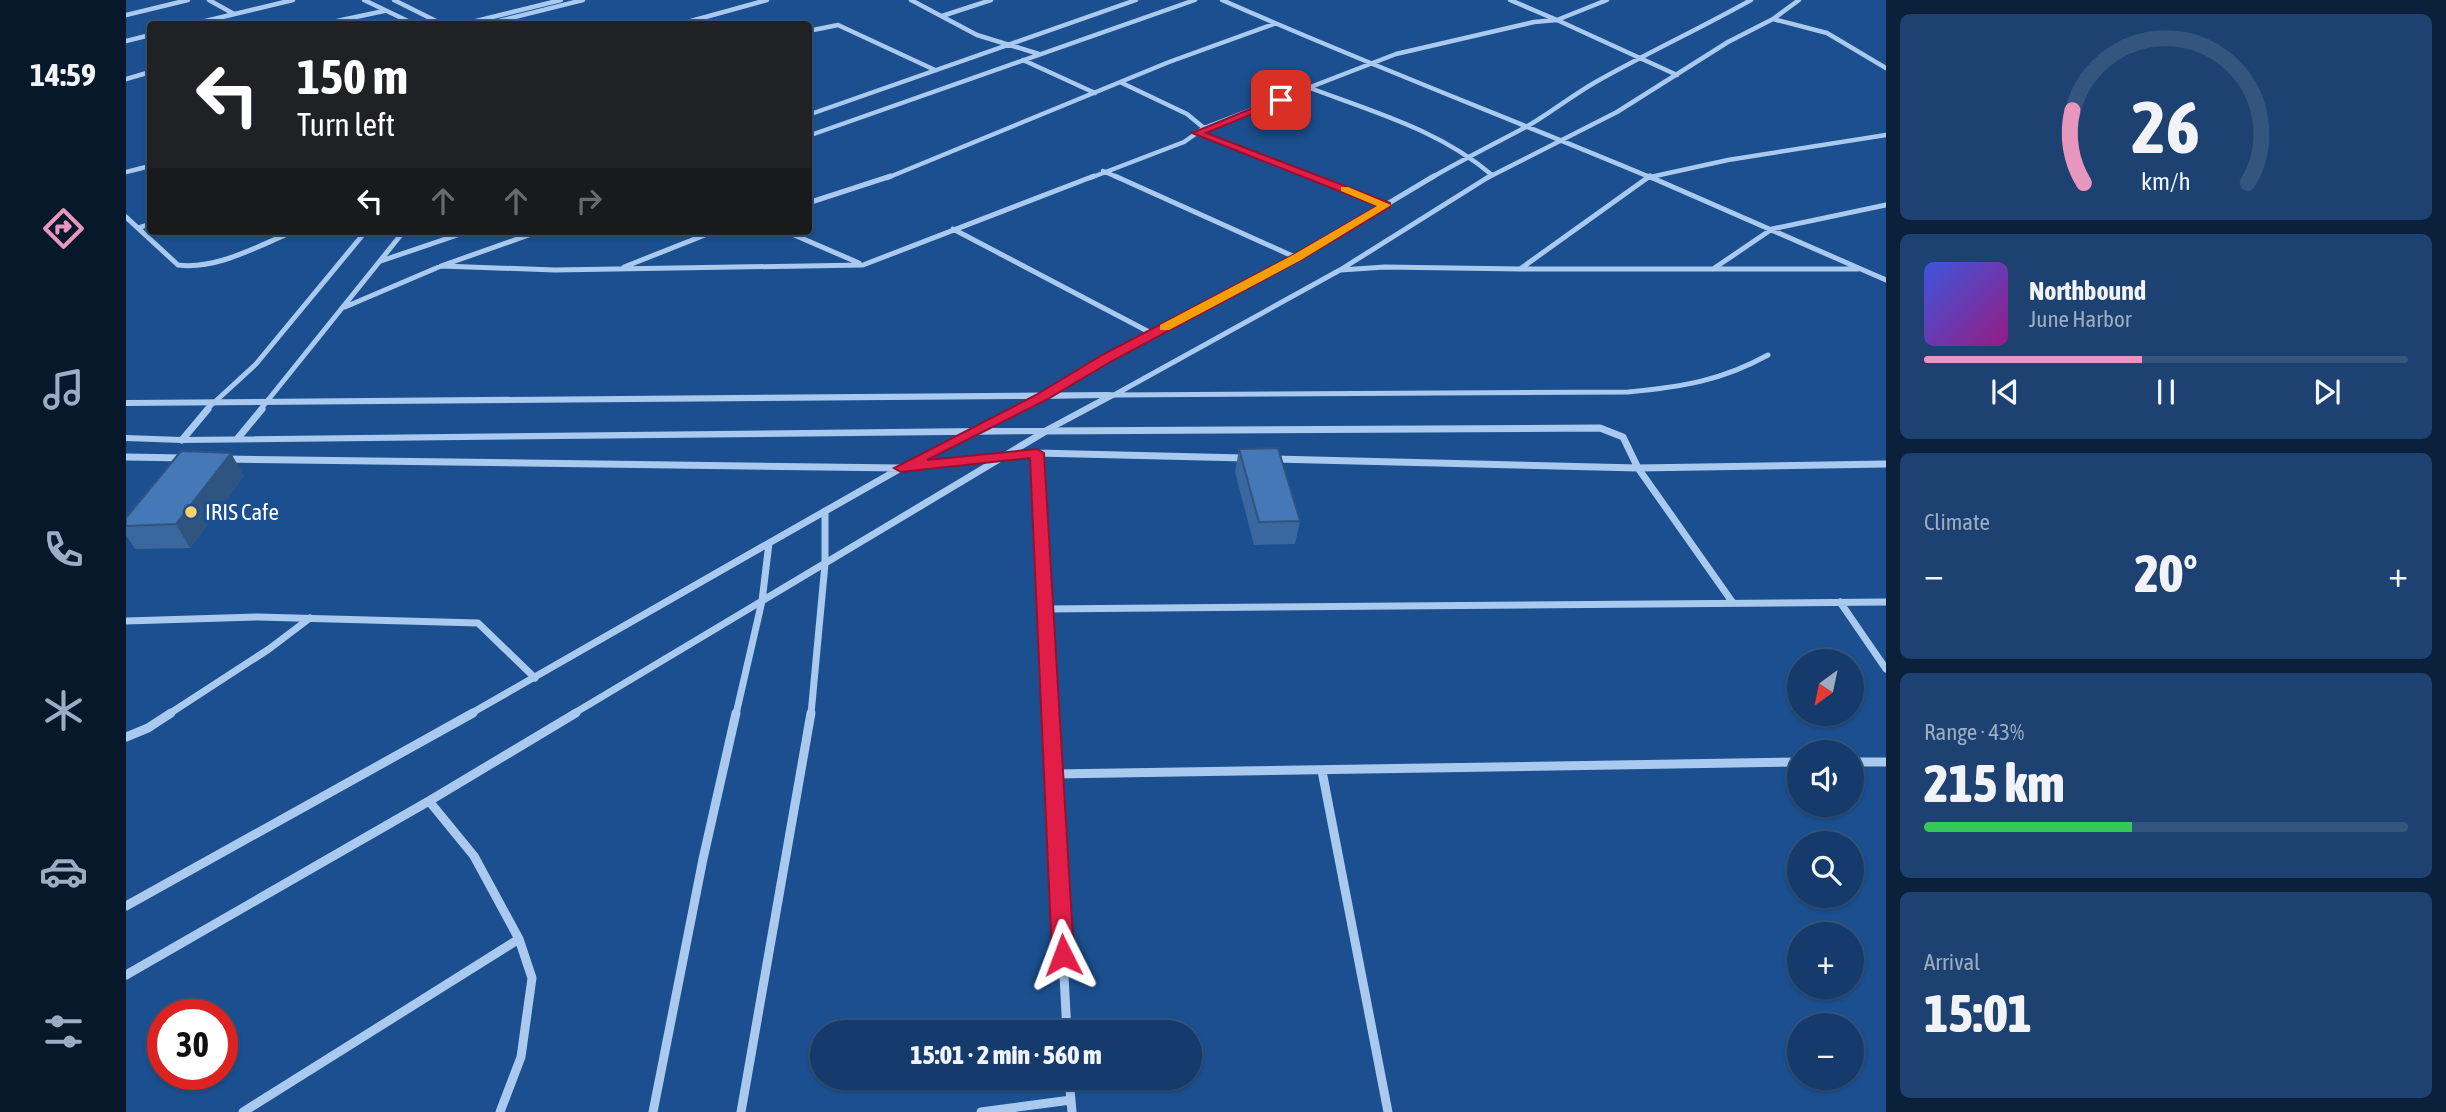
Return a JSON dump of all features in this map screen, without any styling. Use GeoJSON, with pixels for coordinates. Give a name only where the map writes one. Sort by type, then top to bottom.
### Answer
{"type":"FeatureCollection","features":[{"type":"Feature","properties":{"kind":"street"},"geometry":{"type":"LineString","coordinates":[[126,15],[188,0]]}},
{"type":"Feature","properties":{"kind":"street"},"geometry":{"type":"LineString","coordinates":[[209,0],[234,14]]}},
{"type":"Feature","properties":{"kind":"street"},"geometry":{"type":"LineString","coordinates":[[205,21],[293,0]]}},
{"type":"Feature","properties":{"kind":"street"},"geometry":{"type":"LineString","coordinates":[[364,0],[407,21]]}},
{"type":"Feature","properties":{"kind":"street"},"geometry":{"type":"LineString","coordinates":[[394,0],[436,21]]}},
{"type":"Feature","properties":{"kind":"street"},"geometry":{"type":"LineString","coordinates":[[476,21],[561,0]]}},
{"type":"Feature","properties":{"kind":"street"},"geometry":{"type":"LineString","coordinates":[[499,21],[583,0]]}},
{"type":"Feature","properties":{"kind":"street"},"geometry":{"type":"LineString","coordinates":[[691,21],[767,0]]}},
{"type":"Feature","properties":{"kind":"street"},"geometry":{"type":"LineString","coordinates":[[911,0],[958,27],[1039,54]]}},
{"type":"Feature","properties":{"kind":"street"},"geometry":{"type":"LineString","coordinates":[[942,16],[991,0]]}},
{"type":"Feature","properties":{"kind":"street"},"geometry":{"type":"LineString","coordinates":[[812,114],[1136,0]]}},
{"type":"Feature","properties":{"kind":"street"},"geometry":{"type":"LineString","coordinates":[[812,135],[1195,0]]}},
{"type":"Feature","properties":{"kind":"street"},"geometry":{"type":"LineString","coordinates":[[1222,0],[1274,24],[1528,126],[1886,280]]}},
{"type":"Feature","properties":{"kind":"street"},"geometry":{"type":"LineString","coordinates":[[1510,0],[1677,75]]}},
{"type":"Feature","properties":{"kind":"street"},"geometry":{"type":"LineString","coordinates":[[441,267],[555,270],[863,265],[1184,142],[1204,128],[1373,63],[1422,47],[1534,22],[1557,20],[1607,0]]}},
{"type":"Feature","properties":{"kind":"street"},"geometry":{"type":"LineString","coordinates":[[126,906],[535,678],[901,468],[979,431],[1297,258],[1471,155],[1528,126],[1573,95],[1751,0]]}},
{"type":"Feature","properties":{"kind":"street"},"geometry":{"type":"LineString","coordinates":[[126,975],[429,801],[1003,456],[1340,270],[1492,175],[1617,112],[1728,42],[1773,19],[1798,0]]}},
{"type":"Feature","properties":{"kind":"street"},"geometry":{"type":"LineString","coordinates":[[337,21],[384,11]]}},
{"type":"Feature","properties":{"kind":"street"},"geometry":{"type":"LineString","coordinates":[[1773,19],[1827,33],[1886,68]]}},
{"type":"Feature","properties":{"kind":"street"},"geometry":{"type":"LineString","coordinates":[[812,202],[868,186],[1095,93],[1274,24]]}},
{"type":"Feature","properties":{"kind":"street"},"geometry":{"type":"LineString","coordinates":[[812,30],[838,25],[936,70]]}},
{"type":"Feature","properties":{"kind":"street"},"geometry":{"type":"LineString","coordinates":[[126,41],[147,36]]}},
{"type":"Feature","properties":{"kind":"street"},"geometry":{"type":"LineString","coordinates":[[1021,60],[1095,93]]}},
{"type":"Feature","properties":{"kind":"street"},"geometry":{"type":"LineString","coordinates":[[126,79],[147,73]]}},
{"type":"Feature","properties":{"kind":"street"},"geometry":{"type":"LineString","coordinates":[[1122,83],[1187,114],[1204,128]]}},
{"type":"Feature","properties":{"kind":"street"},"geometry":{"type":"LineString","coordinates":[[1310,88],[1431,133],[1471,155],[1492,175]]}},
{"type":"Feature","properties":{"kind":"street"},"geometry":{"type":"LineString","coordinates":[[1197,133],[1386,205]]}},
{"type":"Feature","properties":{"kind":"street"},"geometry":{"type":"LineString","coordinates":[[1520,269],[1610,207],[1647,177],[1728,160],[1886,135]]}},
{"type":"Feature","properties":{"kind":"street"},"geometry":{"type":"LineString","coordinates":[[126,173],[147,167]]}},
{"type":"Feature","properties":{"kind":"street"},"geometry":{"type":"LineString","coordinates":[[1103,171],[1297,258]]}},
{"type":"Feature","properties":{"kind":"street"},"geometry":{"type":"LineString","coordinates":[[1712,269],[1772,229],[1886,205]]}},
{"type":"Feature","properties":{"kind":"street"},"geometry":{"type":"LineString","coordinates":[[126,217],[178,264],[186,268],[212,262],[284,235]]}},
{"type":"Feature","properties":{"kind":"street"},"geometry":{"type":"LineString","coordinates":[[138,228],[147,225]]}},
{"type":"Feature","properties":{"kind":"street"},"geometry":{"type":"LineString","coordinates":[[953,229],[1153,334]]}},
{"type":"Feature","properties":{"kind":"street"},"geometry":{"type":"LineString","coordinates":[[182,440],[212,403],[256,364],[363,235]]}},
{"type":"Feature","properties":{"kind":"street"},"geometry":{"type":"LineString","coordinates":[[238,438],[401,235]]}},
{"type":"Feature","properties":{"kind":"street"},"geometry":{"type":"LineString","coordinates":[[380,261],[457,235]]}},
{"type":"Feature","properties":{"kind":"street"},"geometry":{"type":"LineString","coordinates":[[342,308],[441,267],[529,235]]}},
{"type":"Feature","properties":{"kind":"street"},"geometry":{"type":"LineString","coordinates":[[620,269],[705,235]]}},
{"type":"Feature","properties":{"kind":"street"},"geometry":{"type":"LineString","coordinates":[[794,235],[863,265]]}},
{"type":"Feature","properties":{"kind":"street"},"geometry":{"type":"LineString","coordinates":[[1340,270],[1385,267],[1862,269]]}},
{"type":"Feature","properties":{"kind":"street"},"geometry":{"type":"LineString","coordinates":[[126,403],[1114,395],[1312,396],[1630,391],[1684,387],[1718,380],[1752,366],[1768,355]]}},
{"type":"Feature","properties":{"kind":"street"},"geometry":{"type":"LineString","coordinates":[[126,438],[182,440],[979,431],[1600,428],[1623,437],[1638,468],[1733,603]]}},
{"type":"Feature","properties":{"kind":"street"},"geometry":{"type":"LineString","coordinates":[[209,458],[901,468],[1037,453],[1247,458]]}},
{"type":"Feature","properties":{"kind":"street"},"geometry":{"type":"LineString","coordinates":[[1037,453],[1066,1020]]}},
{"type":"Feature","properties":{"kind":"street"},"geometry":{"type":"LineString","coordinates":[[126,457],[195,458]]}},
{"type":"Feature","properties":{"kind":"street"},"geometry":{"type":"LineString","coordinates":[[1261,458],[1638,468],[1886,464]]}},
{"type":"Feature","properties":{"kind":"street"},"geometry":{"type":"LineString","coordinates":[[741,1112],[811,718],[825,564],[825,511]]}},
{"type":"Feature","properties":{"kind":"street"},"geometry":{"type":"LineString","coordinates":[[653,1112],[703,859],[762,601],[769,543]]}},
{"type":"Feature","properties":{"kind":"street"},"geometry":{"type":"LineString","coordinates":[[1840,602],[1886,668]]}},
{"type":"Feature","properties":{"kind":"street"},"geometry":{"type":"LineString","coordinates":[[1044,610],[1886,602]]}},
{"type":"Feature","properties":{"kind":"street"},"geometry":{"type":"LineString","coordinates":[[126,621],[179,618],[310,618],[478,623],[535,678]]}},
{"type":"Feature","properties":{"kind":"street"},"geometry":{"type":"LineString","coordinates":[[126,737],[148,729],[269,649],[310,618]]}},
{"type":"Feature","properties":{"kind":"street"},"geometry":{"type":"LineString","coordinates":[[1055,774],[1787,762]]}},
{"type":"Feature","properties":{"kind":"street"},"geometry":{"type":"LineString","coordinates":[[1864,762],[1886,762]]}},
{"type":"Feature","properties":{"kind":"street"},"geometry":{"type":"LineString","coordinates":[[1322,771],[1388,1112]]}},
{"type":"Feature","properties":{"kind":"street"},"geometry":{"type":"LineString","coordinates":[[429,801],[474,856],[519,939],[532,978],[521,1057],[500,1112]]}},
{"type":"Feature","properties":{"kind":"street"},"geometry":{"type":"LineString","coordinates":[[243,1112],[519,939]]}},
{"type":"Feature","properties":{"kind":"street"},"geometry":{"type":"LineString","coordinates":[[1070,1090],[1072,1112]]}},
{"type":"Feature","properties":{"kind":"street"},"geometry":{"type":"LineString","coordinates":[[981,1112],[1071,1100]]}},
{"type":"Feature","properties":{"kind":"building"},"geometry":{"type":"Polygon","coordinates":[[[1278,448],[1300,521],[1259,522],[1239,449],[1278,448]]]}},
{"type":"Feature","properties":{"kind":"building"},"geometry":{"type":"Polygon","coordinates":[[[181,451],[231,453],[176,524],[126,526],[126,518],[181,451]]]}},
{"type":"Feature","properties":{"kind":"slow traffic"},"geometry":{"type":"LineString","coordinates":[[1165,327],[1297,258],[1386,205],[1344,189]]}},
{"type":"Feature","properties":{"kind":"place","name":"IRIS Cafe"},"geometry":{"type":"Point","coordinates":[191,512]}},
{"type":"Feature","properties":{"kind":"route"},"geometry":{"type":"LineString","coordinates":[[1063,955],[1037,453],[901,468],[979,431],[1107,358],[1297,258],[1386,205],[1197,133],[1281,100]]}}]}
